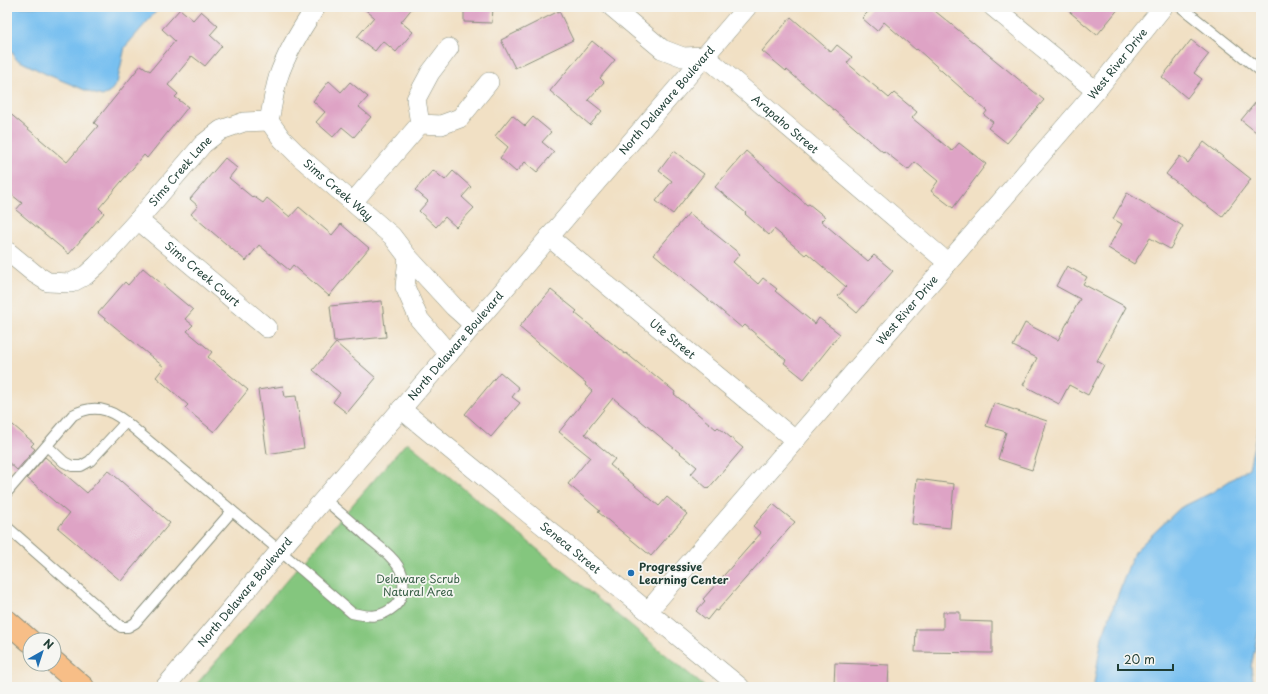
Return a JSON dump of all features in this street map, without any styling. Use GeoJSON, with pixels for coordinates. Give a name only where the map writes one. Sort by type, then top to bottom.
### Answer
{"type":"FeatureCollection","features":[{"type":"Feature","properties":{"kind":"main road"},"geometry":{"type":"LineString","coordinates":[[7,621],[22,634]]}},
{"type":"Feature","properties":{"kind":"main road"},"geometry":{"type":"LineString","coordinates":[[62,669],[83,687]]}},
{"type":"Feature","properties":{"kind":"street"},"geometry":{"type":"LineString","coordinates":[[269,121],[278,79],[283,66],[299,33],[316,7]]}},
{"type":"Feature","properties":{"kind":"street"},"geometry":{"type":"LineString","coordinates":[[612,7],[662,49],[683,57],[704,56]]}},
{"type":"Feature","properties":{"kind":"street","name":"North Delaware Boulevard"},"geometry":{"type":"LineString","coordinates":[[165,687],[280,550],[747,7]]}},
{"type":"Feature","properties":{"kind":"street"},"geometry":{"type":"LineString","coordinates":[[993,7],[1096,92]]}},
{"type":"Feature","properties":{"kind":"street","name":"West River Drive"},"geometry":{"type":"LineString","coordinates":[[648,611],[1096,92],[1163,7]]}},
{"type":"Feature","properties":{"kind":"street"},"geometry":{"type":"LineString","coordinates":[[353,202],[420,124],[416,99],[430,73],[449,48]]}},
{"type":"Feature","properties":{"kind":"street","name":"Arapaho Street"},"geometry":{"type":"LineString","coordinates":[[704,56],[948,263]]}},
{"type":"Feature","properties":{"kind":"street"},"geometry":{"type":"LineString","coordinates":[[420,124],[441,125],[460,118],[489,82]]}},
{"type":"Feature","properties":{"kind":"street","name":"Sims Creek Way"},"geometry":{"type":"LineString","coordinates":[[269,121],[282,139],[301,158],[392,236],[408,257],[454,307],[474,325]]}},
{"type":"Feature","properties":{"kind":"street","name":"Sims Creek Lane"},"geometry":{"type":"LineString","coordinates":[[7,251],[35,274],[48,282],[71,283],[86,275],[97,265],[203,144],[221,130],[244,122],[269,121]]}},
{"type":"Feature","properties":{"kind":"street","name":"Sims Creek Court"},"geometry":{"type":"LineString","coordinates":[[138,220],[267,328]]}},
{"type":"Feature","properties":{"kind":"street","name":"Ute Street"},"geometry":{"type":"LineString","coordinates":[[549,238],[795,440]]}},
{"type":"Feature","properties":{"kind":"street"},"geometry":{"type":"LineString","coordinates":[[408,257],[405,287],[419,319],[449,354]]}},
{"type":"Feature","properties":{"kind":"street","name":"Seneca Street"},"geometry":{"type":"LineString","coordinates":[[401,409],[740,687]]}},
{"type":"Feature","properties":{"kind":"lane"},"geometry":{"type":"LineString","coordinates":[[1181,7],[1261,70]]}},
{"type":"Feature","properties":{"kind":"lane"},"geometry":{"type":"LineString","coordinates":[[7,492],[73,415],[82,410],[106,409],[126,422],[280,550],[352,613],[364,616],[377,616],[388,612],[399,602],[402,591],[404,578],[399,567],[390,556],[324,499]]}},
{"type":"Feature","properties":{"kind":"lane"},"geometry":{"type":"LineString","coordinates":[[47,446],[64,462],[72,466],[81,466],[90,461],[126,422]]}},
{"type":"Feature","properties":{"kind":"lane"},"geometry":{"type":"LineString","coordinates":[[7,527],[121,627],[128,627],[135,623],[232,511]]}},
{"type":"Feature","properties":{"kind":"green space","name":"Delaware Scrub Natural Area"},"geometry":{"type":"Polygon","coordinates":[[[407,442],[705,687],[194,687],[407,442]]]}},
{"type":"Feature","properties":{"kind":"water"},"geometry":{"type":"Polygon","coordinates":[[[7,7],[160,7],[125,47],[117,83],[109,93],[102,96],[46,74],[16,59],[7,42],[7,7]]]}},
{"type":"Feature","properties":{"kind":"water"},"geometry":{"type":"Polygon","coordinates":[[[1261,414],[1261,627],[1259,629],[1251,667],[1254,687],[1096,687],[1094,684],[1102,637],[1134,552],[1180,508],[1211,493],[1249,468],[1261,414]]]}},
{"type":"Feature","properties":{"kind":"building"},"geometry":{"type":"Polygon","coordinates":[[[362,7],[413,7],[401,22],[413,32],[396,52],[383,41],[375,51],[357,37],[374,17],[362,7]]]}},
{"type":"Feature","properties":{"kind":"building"},"geometry":{"type":"Polygon","coordinates":[[[464,7],[493,7],[492,23],[464,22],[464,7]]]}},
{"type":"Feature","properties":{"kind":"building"},"geometry":{"type":"Polygon","coordinates":[[[867,7],[930,7],[1044,100],[1007,143],[988,128],[993,122],[984,115],[987,111],[917,49],[916,50],[884,22],[877,31],[862,18],[870,10],[867,7]]]}},
{"type":"Feature","properties":{"kind":"building"},"geometry":{"type":"Polygon","coordinates":[[[1064,7],[1120,7],[1097,35],[1064,7]]]}},
{"type":"Feature","properties":{"kind":"building"},"geometry":{"type":"Polygon","coordinates":[[[180,9],[193,20],[201,11],[218,26],[210,35],[222,46],[205,66],[192,56],[168,85],[178,94],[175,97],[188,107],[147,158],[144,155],[99,208],[104,213],[69,254],[16,210],[22,203],[7,191],[7,111],[67,162],[98,126],[94,123],[141,65],[150,71],[175,41],[162,29],[180,9]]]}},
{"type":"Feature","properties":{"kind":"building"},"geometry":{"type":"Polygon","coordinates":[[[559,11],[573,40],[515,68],[501,40],[559,11]]]}},
{"type":"Feature","properties":{"kind":"building"},"geometry":{"type":"Polygon","coordinates":[[[791,17],[831,52],[837,45],[852,57],[847,63],[889,98],[894,93],[917,112],[912,118],[952,151],[959,143],[986,164],[953,208],[931,191],[938,181],[915,162],[908,170],[884,151],[883,152],[787,70],[786,71],[762,51],[791,17]]]}},
{"type":"Feature","properties":{"kind":"building"},"geometry":{"type":"Polygon","coordinates":[[[1191,40],[1209,54],[1194,73],[1202,79],[1187,98],[1162,77],[1191,40]]]}},
{"type":"Feature","properties":{"kind":"building"},"geometry":{"type":"Polygon","coordinates":[[[592,41],[615,60],[600,78],[604,82],[588,100],[602,111],[590,125],[550,91],[592,41]]]}},
{"type":"Feature","properties":{"kind":"building"},"geometry":{"type":"Polygon","coordinates":[[[329,81],[341,92],[350,82],[368,97],[359,107],[371,117],[354,137],[342,127],[333,137],[316,122],[325,112],[313,101],[329,81]]]}},
{"type":"Feature","properties":{"kind":"building"},"geometry":{"type":"Polygon","coordinates":[[[1261,96],[1261,136],[1241,120],[1261,96]]]}},
{"type":"Feature","properties":{"kind":"building"},"geometry":{"type":"Polygon","coordinates":[[[512,115],[525,126],[533,117],[551,132],[542,142],[554,152],[537,172],[525,162],[516,172],[500,158],[508,147],[495,136],[512,115]]]}},
{"type":"Feature","properties":{"kind":"building"},"geometry":{"type":"Polygon","coordinates":[[[1204,142],[1251,179],[1222,217],[1166,174],[1180,156],[1188,163],[1204,142]]]}},
{"type":"Feature","properties":{"kind":"building"},"geometry":{"type":"Polygon","coordinates":[[[674,151],[704,174],[673,214],[656,201],[672,181],[659,171],[674,151]]]}},
{"type":"Feature","properties":{"kind":"building"},"geometry":{"type":"Polygon","coordinates":[[[746,151],[807,205],[809,204],[825,217],[821,221],[868,261],[874,255],[893,271],[857,313],[838,296],[846,287],[807,253],[805,255],[774,229],[769,235],[715,187],[746,151]]]}},
{"type":"Feature","properties":{"kind":"building"},"geometry":{"type":"Polygon","coordinates":[[[225,158],[237,168],[229,178],[252,197],[253,196],[263,203],[267,198],[290,217],[299,207],[332,235],[341,224],[369,248],[329,296],[293,265],[289,270],[259,245],[246,261],[191,214],[198,206],[190,199],[225,158]]]}},
{"type":"Feature","properties":{"kind":"building"},"geometry":{"type":"Polygon","coordinates":[[[433,170],[445,180],[453,171],[471,187],[462,197],[474,208],[456,227],[445,217],[436,227],[419,211],[428,201],[415,190],[433,170]]]}},
{"type":"Feature","properties":{"kind":"building"},"geometry":{"type":"Polygon","coordinates":[[[1127,193],[1183,226],[1170,249],[1150,238],[1134,264],[1108,248],[1122,224],[1113,219],[1127,193]]]}},
{"type":"Feature","properties":{"kind":"building"},"geometry":{"type":"Polygon","coordinates":[[[689,213],[740,254],[733,262],[758,284],[763,278],[777,289],[775,291],[815,324],[819,318],[840,334],[804,379],[784,363],[786,360],[745,325],[742,328],[654,254],[689,213]]]}},
{"type":"Feature","properties":{"kind":"building"},"geometry":{"type":"Polygon","coordinates":[[[1067,266],[1087,277],[1083,284],[1126,307],[1097,361],[1104,365],[1088,395],[1069,385],[1059,404],[1023,385],[1037,358],[1013,346],[1025,323],[1058,340],[1080,299],[1056,286],[1067,266]]]}},
{"type":"Feature","properties":{"kind":"building"},"geometry":{"type":"Polygon","coordinates":[[[143,268],[193,310],[185,319],[193,325],[187,331],[212,352],[208,357],[248,390],[214,432],[185,408],[188,405],[156,377],[164,367],[98,313],[125,282],[128,285],[143,268]]]}},
{"type":"Feature","properties":{"kind":"building"},"geometry":{"type":"Polygon","coordinates":[[[551,290],[577,311],[575,313],[625,354],[626,353],[650,373],[651,372],[675,392],[674,394],[716,429],[718,427],[743,448],[708,489],[691,474],[697,467],[613,398],[585,434],[615,459],[610,465],[659,506],[667,497],[687,514],[651,556],[598,512],[600,511],[568,484],[590,457],[559,432],[592,391],[585,385],[586,383],[519,327],[551,290]]]}},
{"type":"Feature","properties":{"kind":"building"},"geometry":{"type":"Polygon","coordinates":[[[382,301],[386,337],[334,342],[330,306],[382,301]]]}},
{"type":"Feature","properties":{"kind":"building"},"geometry":{"type":"Polygon","coordinates":[[[336,343],[376,378],[347,413],[333,402],[340,393],[313,370],[336,343]]]}},
{"type":"Feature","properties":{"kind":"building"},"geometry":{"type":"Polygon","coordinates":[[[500,372],[519,388],[512,397],[520,403],[491,437],[465,414],[500,372]]]}},
{"type":"Feature","properties":{"kind":"building"},"geometry":{"type":"Polygon","coordinates":[[[283,386],[285,397],[296,396],[304,448],[267,454],[258,390],[283,386]]]}},
{"type":"Feature","properties":{"kind":"building"},"geometry":{"type":"Polygon","coordinates":[[[994,403],[1047,421],[1032,470],[998,459],[1006,432],[986,426],[994,403]]]}},
{"type":"Feature","properties":{"kind":"building"},"geometry":{"type":"Polygon","coordinates":[[[7,420],[34,443],[31,446],[35,449],[17,470],[7,461],[7,420]]]}},
{"type":"Feature","properties":{"kind":"building"},"geometry":{"type":"Polygon","coordinates":[[[45,457],[87,493],[108,470],[170,523],[121,581],[58,528],[69,514],[27,478],[45,457]]]}},
{"type":"Feature","properties":{"kind":"building"},"geometry":{"type":"Polygon","coordinates":[[[917,479],[954,484],[950,528],[912,524],[917,479]]]}},
{"type":"Feature","properties":{"kind":"building"},"geometry":{"type":"Polygon","coordinates":[[[773,504],[795,522],[717,611],[715,610],[707,620],[696,611],[705,601],[703,599],[761,533],[753,526],[773,504]]]}},
{"type":"Feature","properties":{"kind":"building"},"geometry":{"type":"Polygon","coordinates":[[[943,612],[960,612],[960,621],[992,622],[992,653],[915,652],[916,629],[943,629],[943,612]]]}},
{"type":"Feature","properties":{"kind":"building"},"geometry":{"type":"Polygon","coordinates":[[[835,663],[889,665],[888,687],[846,687],[834,685],[835,663]]]}},
{"type":"Feature","properties":{"kind":"place","name":"Progressive Learning Center"},"geometry":{"type":"Point","coordinates":[631,573]}}]}
